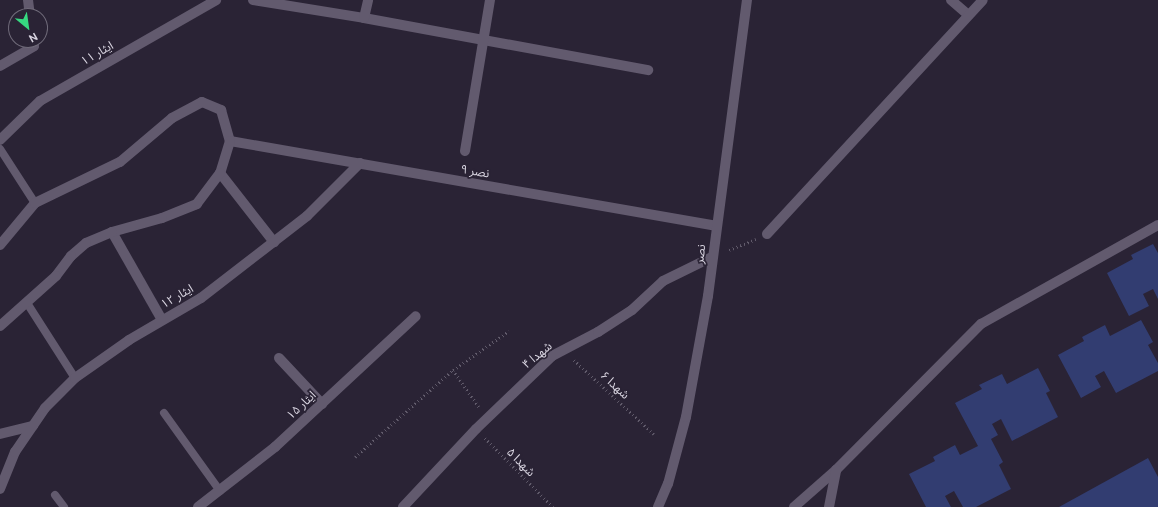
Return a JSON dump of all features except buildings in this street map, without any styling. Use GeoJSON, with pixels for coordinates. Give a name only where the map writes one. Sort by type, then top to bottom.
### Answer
{"type":"FeatureCollection","features":[{"type":"Feature","properties":{"kind":"street","name":"ایثار ۱۱"},"geometry":{"type":"LineString","coordinates":[[0,140],[40,101],[216,0]]}},
{"type":"Feature","properties":{"kind":"street"},"geometry":{"type":"LineString","coordinates":[[253,0],[364,18],[648,70]]}},
{"type":"Feature","properties":{"kind":"street"},"geometry":{"type":"LineString","coordinates":[[364,18],[368,0]]}},
{"type":"Feature","properties":{"kind":"street"},"geometry":{"type":"LineString","coordinates":[[465,151],[490,0]]}},
{"type":"Feature","properties":{"kind":"street","name":"نصر"},"geometry":{"type":"LineString","coordinates":[[658,507],[668,484],[686,417],[708,296],[712,256],[747,0]]}},
{"type":"Feature","properties":{"kind":"street"},"geometry":{"type":"LineString","coordinates":[[951,0],[968,15]]}},
{"type":"Feature","properties":{"kind":"street"},"geometry":{"type":"LineString","coordinates":[[767,234],[983,0]]}},
{"type":"Feature","properties":{"kind":"street"},"geometry":{"type":"LineString","coordinates":[[0,66],[27,48]]}},
{"type":"Feature","properties":{"kind":"street"},"geometry":{"type":"LineString","coordinates":[[0,245],[36,203],[120,162],[172,118],[202,102],[221,110],[230,141],[220,173],[197,204],[162,218],[112,232],[86,243],[71,256],[56,276],[0,326]]}},
{"type":"Feature","properties":{"kind":"street","name":"نصر ۹"},"geometry":{"type":"LineString","coordinates":[[230,141],[716,226]]}},
{"type":"Feature","properties":{"kind":"street","name":"ایثار ۱۲"},"geometry":{"type":"LineString","coordinates":[[0,489],[15,452],[45,408],[75,378],[162,320],[201,298],[307,216],[360,163]]}},
{"type":"Feature","properties":{"kind":"street"},"geometry":{"type":"LineString","coordinates":[[220,173],[274,242]]}},
{"type":"Feature","properties":{"kind":"street"},"geometry":{"type":"LineString","coordinates":[[794,507],[836,470],[981,324],[1158,225]]}},
{"type":"Feature","properties":{"kind":"street"},"geometry":{"type":"LineString","coordinates":[[112,232],[162,320]]}},
{"type":"Feature","properties":{"kind":"street","name":"شهدا ۴"},"geometry":{"type":"LineString","coordinates":[[403,507],[476,429],[552,356],[598,332],[632,310],[663,281],[712,256]]}},
{"type":"Feature","properties":{"kind":"street","name":"ایثار ۱۵"},"geometry":{"type":"LineString","coordinates":[[198,507],[275,447],[416,316]]}},
{"type":"Feature","properties":{"kind":"street"},"geometry":{"type":"LineString","coordinates":[[279,358],[322,404]]}},
{"type":"Feature","properties":{"kind":"street"},"geometry":{"type":"LineString","coordinates":[[0,434],[33,426]]}},
{"type":"Feature","properties":{"kind":"street"},"geometry":{"type":"LineString","coordinates":[[829,507],[836,470]]}},
{"type":"Feature","properties":{"kind":"lane"},"geometry":{"type":"LineString","coordinates":[[0,150],[36,203]]}},
{"type":"Feature","properties":{"kind":"lane"},"geometry":{"type":"LineString","coordinates":[[27,303],[75,378]]}},
{"type":"Feature","properties":{"kind":"lane"},"geometry":{"type":"LineString","coordinates":[[164,413],[220,491]]}},
{"type":"Feature","properties":{"kind":"lane"},"geometry":{"type":"LineString","coordinates":[[55,495],[64,507]]}},
{"type":"Feature","properties":{"kind":"path"},"geometry":{"type":"LineString","coordinates":[[712,256],[767,234]]}},
{"type":"Feature","properties":{"kind":"path"},"geometry":{"type":"LineString","coordinates":[[355,457],[453,370],[509,331]]}},
{"type":"Feature","properties":{"kind":"path","name":"شهدا ۶"},"geometry":{"type":"LineString","coordinates":[[564,350],[654,434]]}},
{"type":"Feature","properties":{"kind":"path"},"geometry":{"type":"LineString","coordinates":[[453,370],[487,418]]}},
{"type":"Feature","properties":{"kind":"path","name":"شهدا ۵"},"geometry":{"type":"LineString","coordinates":[[476,429],[553,507]]}}]}
